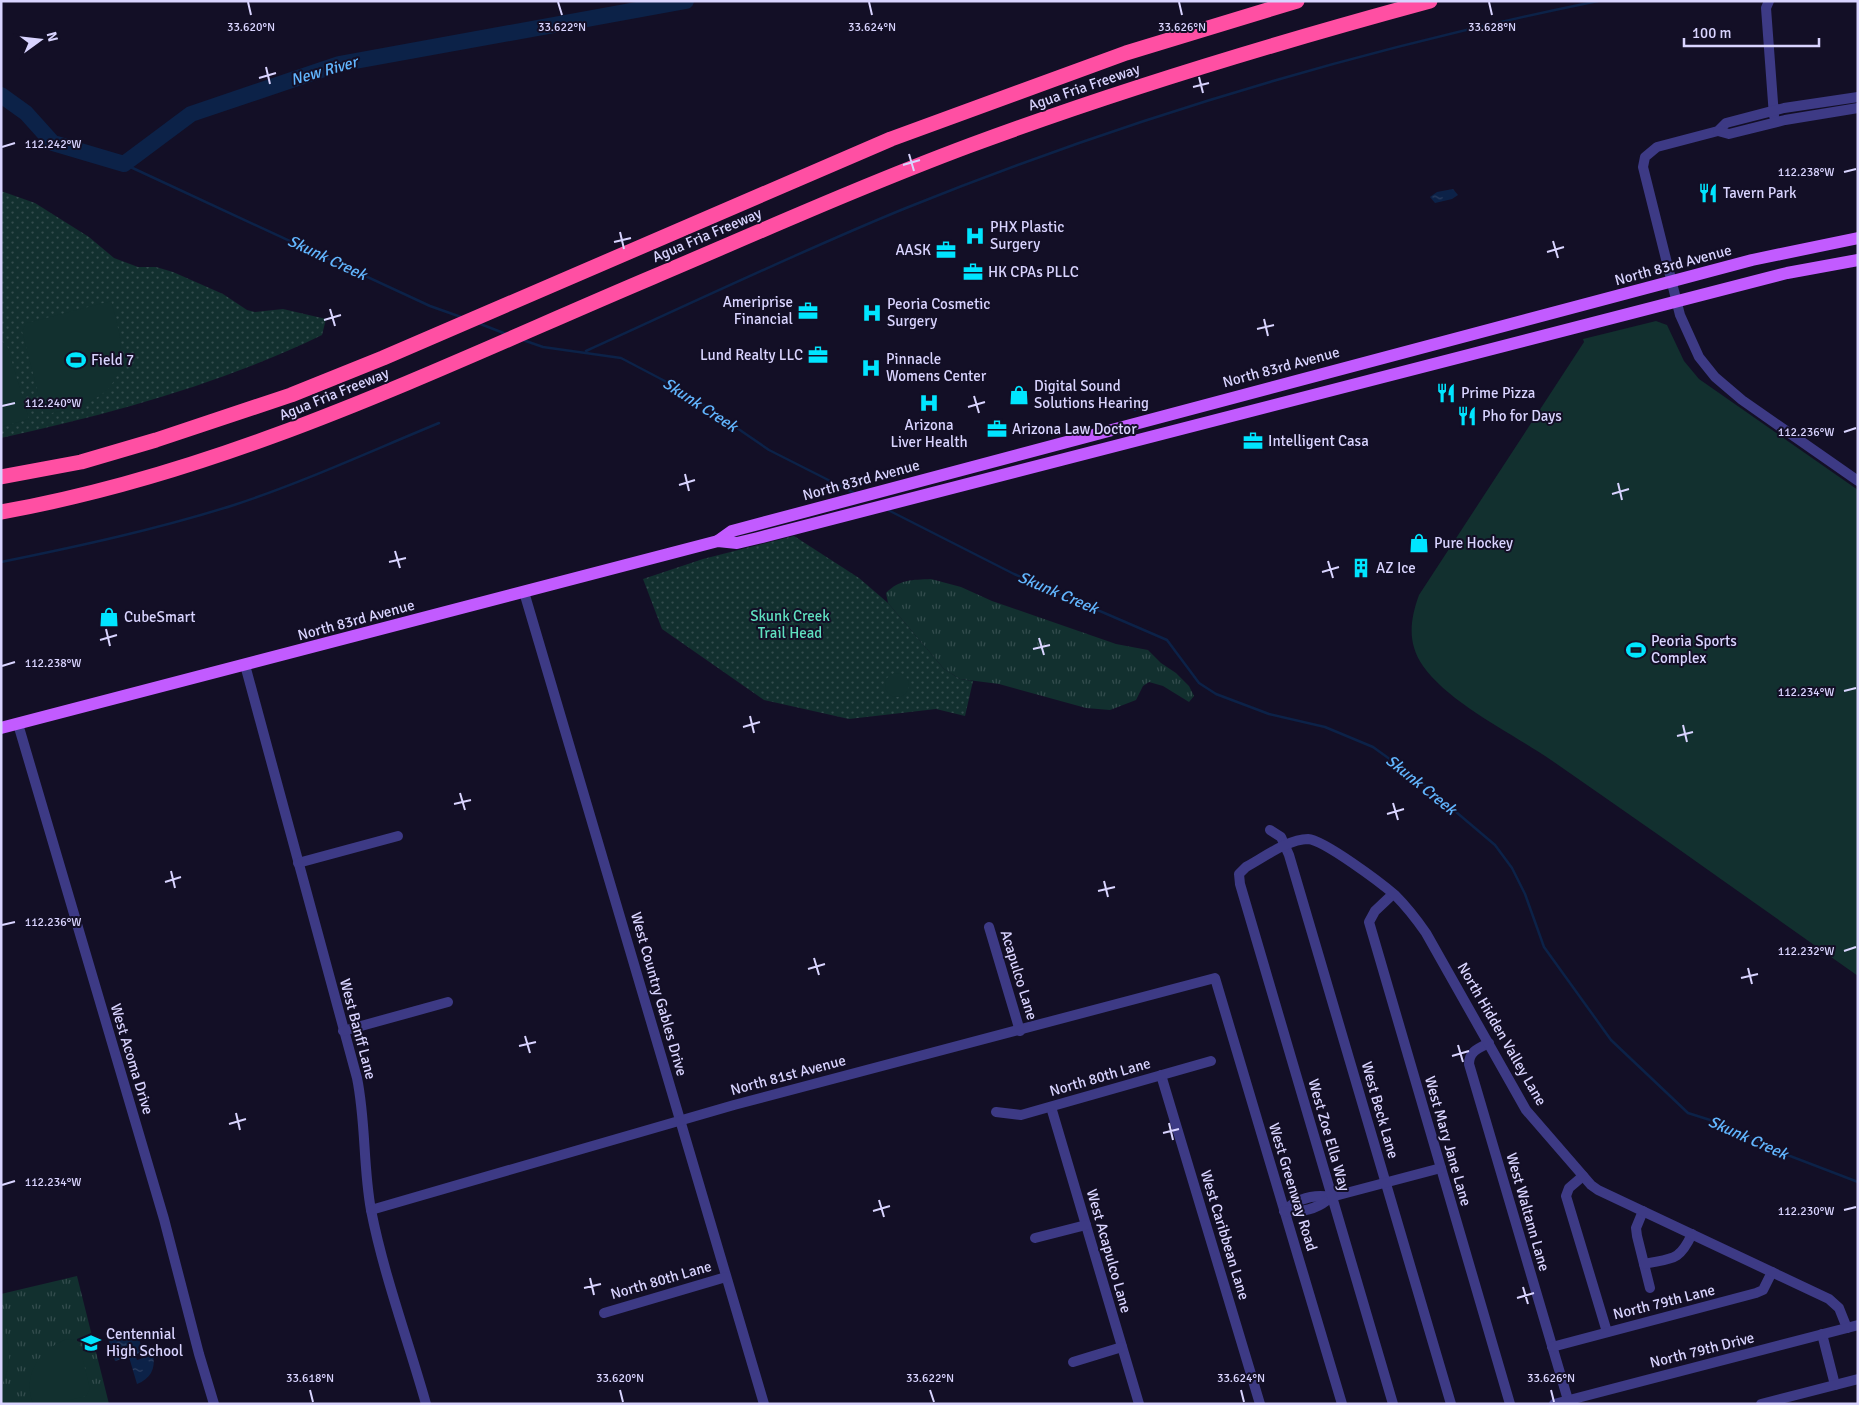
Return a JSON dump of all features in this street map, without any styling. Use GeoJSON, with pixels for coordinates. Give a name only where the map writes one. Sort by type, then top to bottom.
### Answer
{"type":"FeatureCollection","features":[{"type":"Feature","properties":{"kind":"highway","name":"Agua Fria Freeway"},"geometry":{"type":"LineString","coordinates":[[1,477],[81,462],[156,440],[291,395],[383,358],[587,268],[891,139],[1126,53],[1296,1]]}},
{"type":"Feature","properties":{"kind":"highway","name":"Agua Fria Freeway"},"geometry":{"type":"LineString","coordinates":[[1,512],[55,502],[182,468],[252,445],[433,374],[636,284],[958,150],[1157,80],[1267,46],[1430,1]]}},
{"type":"Feature","properties":{"kind":"main road","name":"North 83rd Avenue"},"geometry":{"type":"LineString","coordinates":[[718,541],[732,531],[946,474],[1672,282],[1813,246],[1858,238]]}},
{"type":"Feature","properties":{"kind":"main road","name":"North 83rd Avenue"},"geometry":{"type":"LineString","coordinates":[[1,728],[718,541],[737,543],[758,538],[961,484],[1266,409],[1787,273],[1858,260]]}},
{"type":"Feature","properties":{"kind":"street"},"geometry":{"type":"LineString","coordinates":[[1769,1],[1766,8],[1772,111],[1775,122]]}},
{"type":"Feature","properties":{"kind":"street"},"geometry":{"type":"LineString","coordinates":[[1718,131],[1726,123],[1772,111],[1858,97]]}},
{"type":"Feature","properties":{"kind":"street"},"geometry":{"type":"LineString","coordinates":[[1858,108],[1775,122],[1728,134],[1718,131],[1662,145],[1652,150],[1645,157],[1644,173],[1676,302],[1693,347],[1715,377],[1742,400],[1858,481]]}},
{"type":"Feature","properties":{"kind":"street","name":"West Country Gables Drive"},"geometry":{"type":"LineString","coordinates":[[524,592],[764,1404]]}},
{"type":"Feature","properties":{"kind":"street","name":"West Banff Lane"},"geometry":{"type":"LineString","coordinates":[[245,665],[357,1078],[364,1111],[367,1176],[371,1210],[426,1404]]}},
{"type":"Feature","properties":{"kind":"street","name":"West Acoma Drive"},"geometry":{"type":"LineString","coordinates":[[18,724],[164,1219],[214,1404]]}},
{"type":"Feature","properties":{"kind":"street","name":"West Beck Lane"},"geometry":{"type":"LineString","coordinates":[[1270,830],[1276,832],[1286,846],[1451,1404]]}},
{"type":"Feature","properties":{"kind":"street"},"geometry":{"type":"LineString","coordinates":[[298,863],[398,836]]}},
{"type":"Feature","properties":{"kind":"street","name":"North Hidden Valley Lane"},"geometry":{"type":"LineString","coordinates":[[1240,874],[1246,867],[1286,846],[1302,840],[1315,840],[1363,871],[1393,894],[1426,933],[1526,1110],[1583,1176],[1598,1190],[1828,1299],[1840,1308],[1847,1328]]}},
{"type":"Feature","properties":{"kind":"street","name":"West Zoe Ella Way"},"geometry":{"type":"LineString","coordinates":[[1240,874],[1244,900],[1393,1404]]}},
{"type":"Feature","properties":{"kind":"street","name":"West Mary Jane Lane"},"geometry":{"type":"LineString","coordinates":[[1393,894],[1371,916],[1369,922],[1510,1404]]}},
{"type":"Feature","properties":{"kind":"street","name":"Acapulco Lane"},"geometry":{"type":"LineString","coordinates":[[989,927],[1020,1031]]}},
{"type":"Feature","properties":{"kind":"street","name":"North 81st Avenue"},"geometry":{"type":"LineString","coordinates":[[371,1210],[680,1120],[1215,978]]}},
{"type":"Feature","properties":{"kind":"street","name":"West Greenway Road"},"geometry":{"type":"LineString","coordinates":[[1215,978],[1342,1404]]}},
{"type":"Feature","properties":{"kind":"street"},"geometry":{"type":"LineString","coordinates":[[343,1031],[448,1002]]}},
{"type":"Feature","properties":{"kind":"street","name":"West Waltann Lane"},"geometry":{"type":"LineString","coordinates":[[1489,1043],[1473,1051],[1469,1057],[1468,1064],[1568,1400]]}},
{"type":"Feature","properties":{"kind":"street","name":"North 80th Lane"},"geometry":{"type":"LineString","coordinates":[[996,1112],[1022,1115],[1211,1061]]}},
{"type":"Feature","properties":{"kind":"street","name":"West Caribbean Lane"},"geometry":{"type":"LineString","coordinates":[[1161,1075],[1260,1404]]}},
{"type":"Feature","properties":{"kind":"street","name":"West Acapulco Lane"},"geometry":{"type":"LineString","coordinates":[[1051,1107],[1139,1404]]}},
{"type":"Feature","properties":{"kind":"street"},"geometry":{"type":"LineString","coordinates":[[1284,1211],[1295,1201],[1318,1195],[1331,1197],[1441,1168]]}},
{"type":"Feature","properties":{"kind":"street"},"geometry":{"type":"LineString","coordinates":[[1583,1176],[1569,1188],[1566,1196],[1607,1332]]}},
{"type":"Feature","properties":{"kind":"street"},"geometry":{"type":"LineString","coordinates":[[1643,1211],[1636,1228],[1650,1288]]}},
{"type":"Feature","properties":{"kind":"street"},"geometry":{"type":"LineString","coordinates":[[1035,1238],[1086,1224]]}},
{"type":"Feature","properties":{"kind":"street"},"geometry":{"type":"LineString","coordinates":[[1644,1264],[1677,1257],[1684,1252],[1692,1234]]}},
{"type":"Feature","properties":{"kind":"street","name":"North 79th Lane"},"geometry":{"type":"LineString","coordinates":[[1552,1347],[1756,1293],[1763,1290],[1772,1272]]}},
{"type":"Feature","properties":{"kind":"street","name":"North 80th Lane"},"geometry":{"type":"LineString","coordinates":[[604,1313],[726,1277]]}},
{"type":"Feature","properties":{"kind":"street","name":"North 79th Drive"},"geometry":{"type":"LineString","coordinates":[[1554,1404],[1858,1325]]}},
{"type":"Feature","properties":{"kind":"street"},"geometry":{"type":"LineString","coordinates":[[1822,1334],[1835,1385]]}},
{"type":"Feature","properties":{"kind":"street"},"geometry":{"type":"LineString","coordinates":[[1073,1362],[1122,1347]]}},
{"type":"Feature","properties":{"kind":"street"},"geometry":{"type":"LineString","coordinates":[[1761,1404],[1858,1379]]}},
{"type":"Feature","properties":{"kind":"green space"},"geometry":{"type":"Polygon","coordinates":[[[1,191],[35,203],[89,237],[114,258],[138,267],[156,267],[173,272],[223,294],[247,310],[255,312],[283,309],[326,319],[322,335],[284,353],[205,383],[124,408],[1,438],[1,191]]]}},
{"type":"Feature","properties":{"kind":"green space","name":"Field 7"},"geometry":{"type":"Polygon","coordinates":[[[111,301],[121,344],[119,371],[113,383],[103,393],[89,402],[44,415],[22,331],[27,323],[111,301]]]}},
{"type":"Feature","properties":{"kind":"green space","name":"Peoria Sports Complex"},"geometry":{"type":"Polygon","coordinates":[[[1656,321],[1667,325],[1684,361],[1699,379],[1858,490],[1858,976],[1551,760],[1465,705],[1435,680],[1423,666],[1414,649],[1412,622],[1419,595],[1584,342],[1583,339],[1656,321]]]}},
{"type":"Feature","properties":{"kind":"green space"},"geometry":{"type":"Polygon","coordinates":[[[1,341],[7,345],[29,419],[1,427],[1,341]]]}},
{"type":"Feature","properties":{"kind":"green space","name":"Skunk Creek Trail Head"},"geometry":{"type":"Polygon","coordinates":[[[794,536],[859,578],[888,603],[944,669],[960,679],[973,681],[965,716],[936,709],[849,719],[764,700],[662,629],[643,579],[703,559],[794,536]]]}},
{"type":"Feature","properties":{"kind":"green space"},"geometry":{"type":"Polygon","coordinates":[[[931,579],[961,587],[992,601],[1116,644],[1148,650],[1189,686],[1194,696],[1189,702],[1163,686],[1149,682],[1143,686],[1136,700],[1110,710],[1086,708],[999,684],[960,679],[944,669],[888,603],[886,593],[896,585],[907,581],[931,579]]]}},
{"type":"Feature","properties":{"kind":"green space"},"geometry":{"type":"Polygon","coordinates":[[[897,673],[906,676],[909,685],[906,694],[897,697],[888,694],[885,685],[888,676],[897,673]]]}},
{"type":"Feature","properties":{"kind":"green space"},"geometry":{"type":"Polygon","coordinates":[[[77,1276],[109,1404],[1,1404],[1,1294],[77,1276]]]}},
{"type":"Feature","properties":{"kind":"green space"},"geometry":{"type":"Polygon","coordinates":[[[1,1323],[9,1347],[9,1363],[1,1387],[1,1323]]]}},
{"type":"Feature","properties":{"kind":"green space"},"geometry":{"type":"Polygon","coordinates":[[[67,1339],[78,1340],[90,1389],[86,1396],[54,1404],[33,1404],[30,1383],[35,1364],[48,1350],[67,1339]]]}},
{"type":"Feature","properties":{"kind":"water"},"geometry":{"type":"Polygon","coordinates":[[[1453,189],[1458,195],[1452,199],[1435,203],[1430,197],[1437,192],[1453,189]]]}},
{"type":"Feature","properties":{"kind":"water"},"geometry":{"type":"Polygon","coordinates":[[[136,1329],[143,1352],[135,1355],[137,1360],[153,1355],[154,1360],[153,1369],[149,1376],[137,1384],[129,1357],[115,1361],[108,1338],[136,1329]]]}},
{"type":"Feature","properties":{"kind":"waterway","name":"New River"},"geometry":{"type":"LineString","coordinates":[[1,95],[26,113],[53,143],[124,164],[191,114],[339,64],[686,1]]}},
{"type":"Feature","properties":{"kind":"waterway"},"geometry":{"type":"LineString","coordinates":[[586,351],[785,260],[906,208],[1075,144],[1247,89],[1334,64],[1422,41],[1598,1]]}},
{"type":"Feature","properties":{"kind":"waterway","name":"Skunk Creek"},"geometry":{"type":"LineString","coordinates":[[124,164],[430,306],[461,317]]}},
{"type":"Feature","properties":{"kind":"waterway","name":"Skunk Creek"},"geometry":{"type":"LineString","coordinates":[[478,323],[506,334]]}},
{"type":"Feature","properties":{"kind":"waterway","name":"Skunk Creek"},"geometry":{"type":"LineString","coordinates":[[523,340],[543,347],[621,358],[680,389],[769,450],[854,493]]}},
{"type":"Feature","properties":{"kind":"waterway"},"geometry":{"type":"LineString","coordinates":[[1134,401],[1135,410]]}},
{"type":"Feature","properties":{"kind":"waterway"},"geometry":{"type":"LineString","coordinates":[[1,562],[177,522],[234,505],[312,476],[439,423]]}},
{"type":"Feature","properties":{"kind":"waterway","name":"Skunk Creek"},"geometry":{"type":"LineString","coordinates":[[888,510],[1014,574],[1167,640],[1199,683],[1216,694],[1269,714],[1325,727],[1373,747],[1416,778],[1495,845],[1512,868],[1525,894],[1544,947],[1611,1040],[1688,1113],[1729,1126],[1777,1151],[1858,1182]]}},
{"type":"Feature","properties":{"kind":"place","name":"Tavern Park"},"geometry":{"type":"Point","coordinates":[1708,193]}},
{"type":"Feature","properties":{"kind":"place","name":"PHX Plastic Surgery"},"geometry":{"type":"Point","coordinates":[975,236]}},
{"type":"Feature","properties":{"kind":"place","name":"AASK"},"geometry":{"type":"Point","coordinates":[946,250]}},
{"type":"Feature","properties":{"kind":"place","name":"HK CPAs PLLC"},"geometry":{"type":"Point","coordinates":[973,272]}},
{"type":"Feature","properties":{"kind":"place","name":"Ameriprise Financial"},"geometry":{"type":"Point","coordinates":[808,311]}},
{"type":"Feature","properties":{"kind":"place","name":"Peoria Cosmetic Surgery"},"geometry":{"type":"Point","coordinates":[872,313]}},
{"type":"Feature","properties":{"kind":"place","name":"Lund Realty LLC"},"geometry":{"type":"Point","coordinates":[818,355]}},
{"type":"Feature","properties":{"kind":"place","name":"Field 7"},"geometry":{"type":"Point","coordinates":[76,360]}},
{"type":"Feature","properties":{"kind":"place","name":"Pinnacle Womens Center"},"geometry":{"type":"Point","coordinates":[871,368]}},
{"type":"Feature","properties":{"kind":"place","name":"Prime Pizza"},"geometry":{"type":"Point","coordinates":[1446,393]}},
{"type":"Feature","properties":{"kind":"place","name":"Digital Sound Solutions Hearing"},"geometry":{"type":"Point","coordinates":[1019,395]}},
{"type":"Feature","properties":{"kind":"place","name":"Arizona Liver Health"},"geometry":{"type":"Point","coordinates":[929,403]}},
{"type":"Feature","properties":{"kind":"place","name":"Pho for Days"},"geometry":{"type":"Point","coordinates":[1467,416]}},
{"type":"Feature","properties":{"kind":"place","name":"Arizona Law Doctor"},"geometry":{"type":"Point","coordinates":[997,429]}},
{"type":"Feature","properties":{"kind":"place","name":"Intelligent Casa"},"geometry":{"type":"Point","coordinates":[1253,441]}},
{"type":"Feature","properties":{"kind":"place","name":"Pure Hockey"},"geometry":{"type":"Point","coordinates":[1419,543]}},
{"type":"Feature","properties":{"kind":"place","name":"AZ Ice"},"geometry":{"type":"Point","coordinates":[1361,568]}},
{"type":"Feature","properties":{"kind":"place","name":"CubeSmart"},"geometry":{"type":"Point","coordinates":[109,617]}},
{"type":"Feature","properties":{"kind":"place","name":"Peoria Sports Complex"},"geometry":{"type":"Point","coordinates":[1636,650]}},
{"type":"Feature","properties":{"kind":"place","name":"Centennial High School"},"geometry":{"type":"Point","coordinates":[91,1343]}}]}
